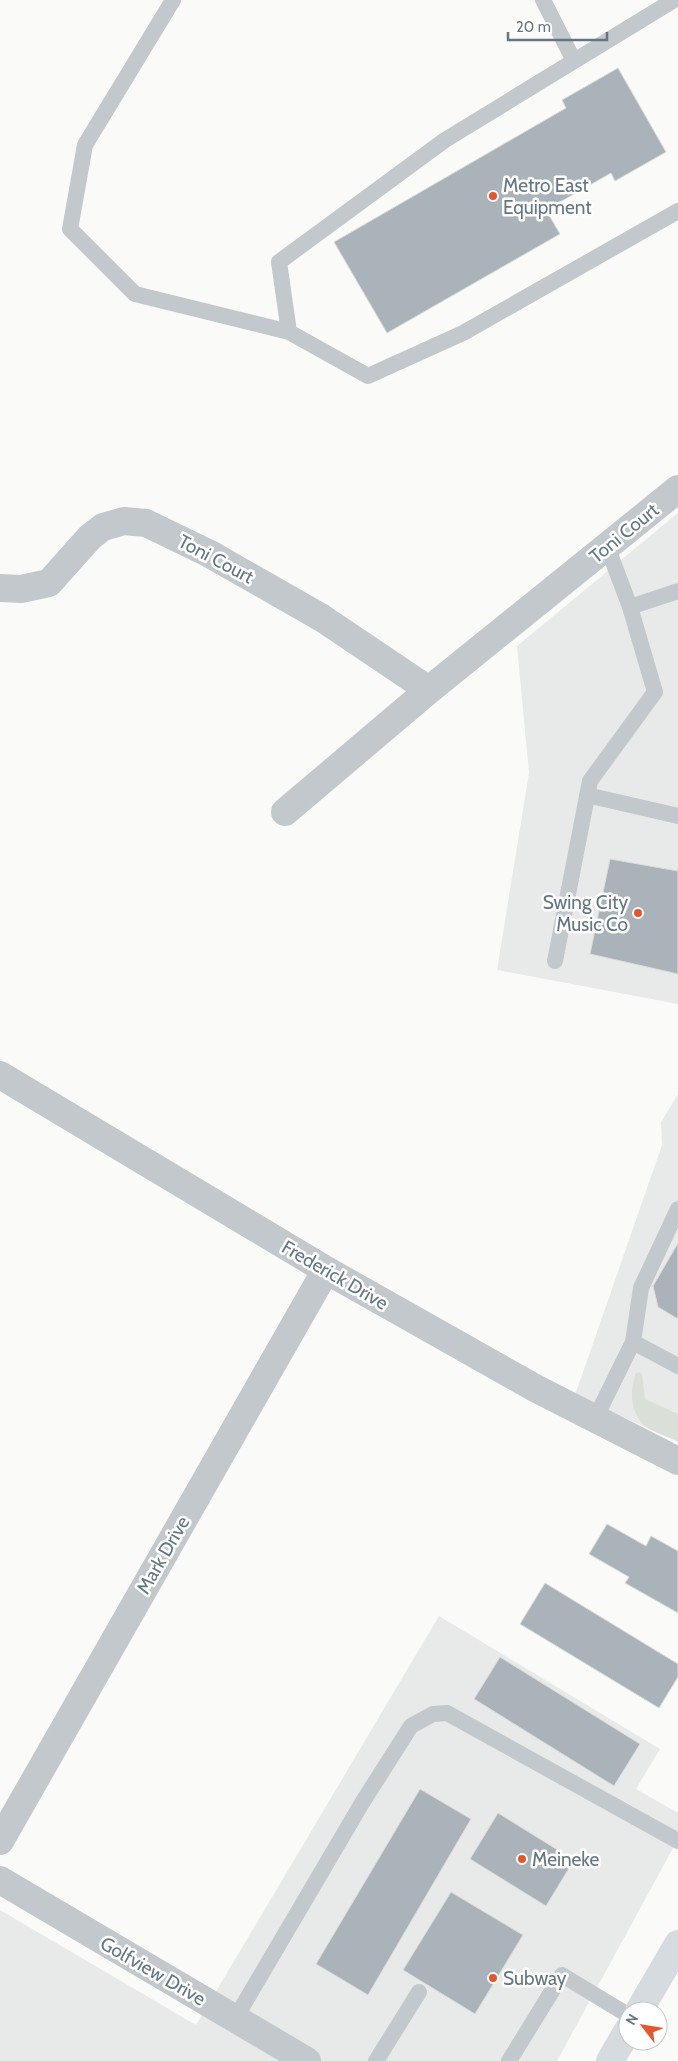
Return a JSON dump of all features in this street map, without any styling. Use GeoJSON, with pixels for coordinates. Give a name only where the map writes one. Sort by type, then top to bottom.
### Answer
{"type":"FeatureCollection","features":[{"type":"Feature","properties":{"kind":"main road"},"geometry":{"type":"LineString","coordinates":[[645,2001],[678,1944]]}},
{"type":"Feature","properties":{"kind":"main road"},"geometry":{"type":"LineString","coordinates":[[610,2061],[618,2047]]}},
{"type":"Feature","properties":{"kind":"street","name":"Toni Court"},"geometry":{"type":"LineString","coordinates":[[285,812],[429,690],[678,489]]}},
{"type":"Feature","properties":{"kind":"street","name":"Toni Court"},"geometry":{"type":"LineString","coordinates":[[0,588],[21,589],[49,583],[90,537],[103,527],[124,521],[146,522],[210,554],[322,618],[429,690]]}},
{"type":"Feature","properties":{"kind":"street","name":"Frederick Drive"},"geometry":{"type":"LineString","coordinates":[[0,1075],[326,1270],[535,1388],[678,1462]]}},
{"type":"Feature","properties":{"kind":"street","name":"Mark Drive"},"geometry":{"type":"LineString","coordinates":[[0,1841],[326,1270]]}},
{"type":"Feature","properties":{"kind":"street","name":"Golfview Drive"},"geometry":{"type":"LineString","coordinates":[[0,1880],[307,2061]]}},
{"type":"Feature","properties":{"kind":"lane"},"geometry":{"type":"LineString","coordinates":[[173,0],[85,146],[70,229],[136,294],[289,332],[368,376],[463,333],[678,211]]}},
{"type":"Feature","properties":{"kind":"lane"},"geometry":{"type":"LineString","coordinates":[[543,0],[574,61]]}},
{"type":"Feature","properties":{"kind":"lane"},"geometry":{"type":"LineString","coordinates":[[289,332],[279,262],[446,140],[674,0]]}},
{"type":"Feature","properties":{"kind":"lane"},"geometry":{"type":"LineString","coordinates":[[555,961],[590,781],[655,692],[630,607],[607,546]]}},
{"type":"Feature","properties":{"kind":"lane"},"geometry":{"type":"LineString","coordinates":[[630,607],[678,591]]}},
{"type":"Feature","properties":{"kind":"lane"},"geometry":{"type":"LineString","coordinates":[[587,795],[678,816]]}},
{"type":"Feature","properties":{"kind":"lane"},"geometry":{"type":"LineString","coordinates":[[596,1419],[633,1342],[641,1288],[678,1210]]}},
{"type":"Feature","properties":{"kind":"lane"},"geometry":{"type":"LineString","coordinates":[[633,1342],[678,1366]]}},
{"type":"Feature","properties":{"kind":"lane"},"geometry":{"type":"LineString","coordinates":[[235,2019],[362,1803],[411,1726],[433,1714],[447,1713],[678,1841]]}},
{"type":"Feature","properties":{"kind":"lane"},"geometry":{"type":"LineString","coordinates":[[509,2061],[562,1975],[618,2009]]}},
{"type":"Feature","properties":{"kind":"lane"},"geometry":{"type":"LineString","coordinates":[[376,2061],[419,1992]]}},
{"type":"Feature","properties":{"kind":"shaded area"},"geometry":{"type":"Polygon","coordinates":[[[678,513],[678,1004],[497,970],[529,773],[517,646],[678,513]]]}},
{"type":"Feature","properties":{"kind":"shaded area"},"geometry":{"type":"Polygon","coordinates":[[[678,1094],[678,1442],[575,1395],[662,1145],[661,1122],[678,1094]]]}},
{"type":"Feature","properties":{"kind":"shaded area"},"geometry":{"type":"Polygon","coordinates":[[[640,1372],[642,1374],[645,1399],[678,1414],[678,1441],[649,1429],[638,1418],[633,1405],[632,1392],[636,1373],[640,1372]]]}},
{"type":"Feature","properties":{"kind":"shaded area"},"geometry":{"type":"Polygon","coordinates":[[[439,1616],[660,1749],[636,1789],[678,1813],[678,1839],[557,2061],[0,2061],[0,1910],[196,2025],[439,1616]]]}},
{"type":"Feature","properties":{"kind":"building","name":"Metro East Equipment"},"geometry":{"type":"Polygon","coordinates":[[[618,68],[666,152],[615,181],[611,173],[546,210],[560,234],[387,333],[334,242],[566,108],[562,100],[618,68]]]}},
{"type":"Feature","properties":{"kind":"building","name":"Swing City Music Co"},"geometry":{"type":"Polygon","coordinates":[[[610,859],[678,871],[678,974],[590,954],[610,859]]]}},
{"type":"Feature","properties":{"kind":"building"},"geometry":{"type":"Polygon","coordinates":[[[678,1243],[678,1319],[658,1307],[653,1286],[678,1243]]]}},
{"type":"Feature","properties":{"kind":"building"},"geometry":{"type":"Polygon","coordinates":[[[607,1524],[646,1546],[651,1536],[678,1551],[678,1613],[625,1583],[629,1577],[589,1554],[607,1524]]]}},
{"type":"Feature","properties":{"kind":"building"},"geometry":{"type":"Polygon","coordinates":[[[545,1583],[678,1664],[678,1677],[659,1708],[520,1624],[545,1583]]]}},
{"type":"Feature","properties":{"kind":"building"},"geometry":{"type":"Polygon","coordinates":[[[500,1657],[640,1744],[614,1786],[474,1699],[500,1657]]]}},
{"type":"Feature","properties":{"kind":"building"},"geometry":{"type":"Polygon","coordinates":[[[420,1789],[471,1819],[368,1995],[316,1964],[420,1789]]]}},
{"type":"Feature","properties":{"kind":"building","name":"Meineke"},"geometry":{"type":"Polygon","coordinates":[[[498,1813],[574,1860],[546,1906],[470,1859],[498,1813]]]}},
{"type":"Feature","properties":{"kind":"building"},"geometry":{"type":"Polygon","coordinates":[[[451,1892],[523,1935],[475,2014],[403,1970],[451,1892]]]}},
{"type":"Feature","properties":{"kind":"place","name":"Metro East Equipment"},"geometry":{"type":"Point","coordinates":[493,196]}},
{"type":"Feature","properties":{"kind":"place","name":"Swing City Music Co"},"geometry":{"type":"Point","coordinates":[638,913]}},
{"type":"Feature","properties":{"kind":"place","name":"Meineke"},"geometry":{"type":"Point","coordinates":[522,1859]}},
{"type":"Feature","properties":{"kind":"place","name":"Subway"},"geometry":{"type":"Point","coordinates":[493,1978]}}]}
